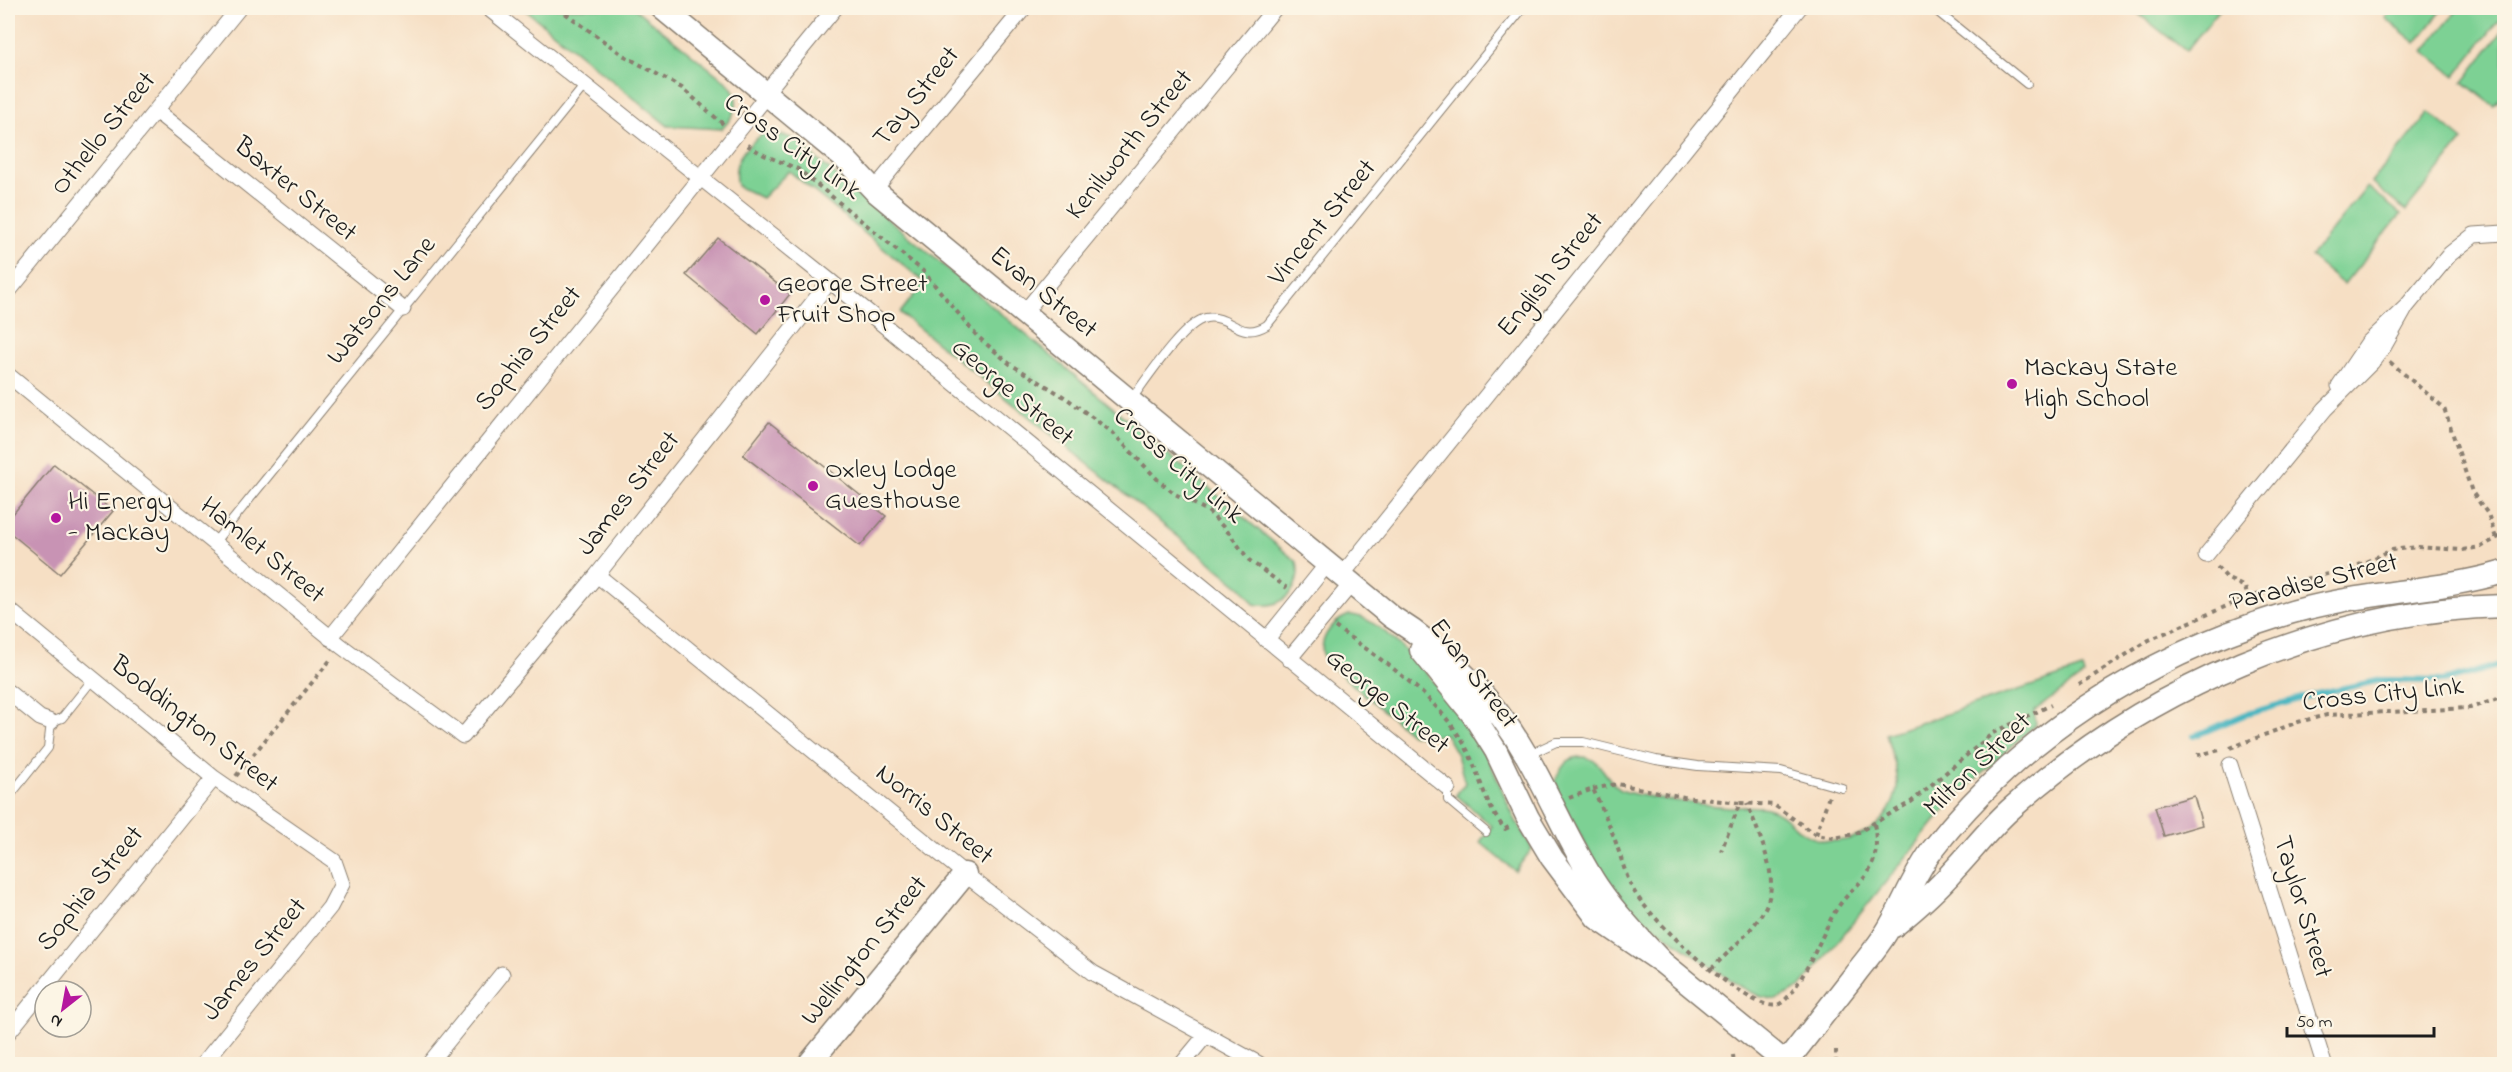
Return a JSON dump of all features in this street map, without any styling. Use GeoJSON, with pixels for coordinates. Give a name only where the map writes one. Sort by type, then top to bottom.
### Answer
{"type":"FeatureCollection","features":[{"type":"Feature","properties":{"kind":"street","name":"Othello Street"},"geometry":{"type":"LineString","coordinates":[[8,292],[239,8]]}},
{"type":"Feature","properties":{"kind":"street","name":"George Street"},"geometry":{"type":"LineString","coordinates":[[488,8],[830,280],[1448,788]]}},
{"type":"Feature","properties":{"kind":"street","name":"Evan Street"},"geometry":{"type":"LineString","coordinates":[[663,8],[768,92],[844,158],[874,190],[1023,314],[1392,617],[1417,633],[1455,665],[1491,705],[1526,756]]}},
{"type":"Feature","properties":{"kind":"street","name":"Sophia Street"},"geometry":{"type":"LineString","coordinates":[[336,642],[700,176],[835,8]]}},
{"type":"Feature","properties":{"kind":"street","name":"Tay Street"},"geometry":{"type":"LineString","coordinates":[[874,190],[1023,8]]}},
{"type":"Feature","properties":{"kind":"street","name":"Kenilworth Street"},"geometry":{"type":"LineString","coordinates":[[1023,314],[1275,8]]}},
{"type":"Feature","properties":{"kind":"street","name":"English Street"},"geometry":{"type":"LineString","coordinates":[[1341,574],[1799,8]]}},
{"type":"Feature","properties":{"kind":"street","name":"Baxter Street"},"geometry":{"type":"LineString","coordinates":[[156,111],[403,309]]}},
{"type":"Feature","properties":{"kind":"street"},"geometry":{"type":"LineString","coordinates":[[2206,555],[2325,409],[2372,362],[2406,307],[2450,254],[2474,235],[2505,233]]}},
{"type":"Feature","properties":{"kind":"street","name":"James Street"},"geometry":{"type":"LineString","coordinates":[[463,736],[597,575],[830,280]]}},
{"type":"Feature","properties":{"kind":"street","name":"Hamlet Street"},"geometry":{"type":"LineString","coordinates":[[8,375],[336,642],[463,736]]}},
{"type":"Feature","properties":{"kind":"street","name":"Paradise Street"},"geometry":{"type":"LineString","coordinates":[[2144,672],[2228,633],[2281,615],[2356,597],[2483,578],[2505,572]]}},
{"type":"Feature","properties":{"kind":"street"},"geometry":{"type":"LineString","coordinates":[[1266,640],[1300,599],[1341,574]]}},
{"type":"Feature","properties":{"kind":"street"},"geometry":{"type":"LineString","coordinates":[[1289,659],[1323,617],[1341,574]]}},
{"type":"Feature","properties":{"kind":"street","name":"Norris Street"},"geometry":{"type":"LineString","coordinates":[[597,575],[965,874],[1093,973],[1259,1065]]}},
{"type":"Feature","properties":{"kind":"street","name":"Paradise Street"},"geometry":{"type":"LineString","coordinates":[[2162,702],[2278,648],[2317,637],[2369,624],[2437,612],[2505,606]]}},
{"type":"Feature","properties":{"kind":"street","name":"Boddington Street"},"geometry":{"type":"LineString","coordinates":[[8,609],[214,778],[334,861],[342,884]]}},
{"type":"Feature","properties":{"kind":"street","name":"Evan Street"},"geometry":{"type":"LineString","coordinates":[[1392,617],[1465,704],[1504,767]]}},
{"type":"Feature","properties":{"kind":"street","name":"Milton Street"},"geometry":{"type":"LineString","coordinates":[[1786,1064],[1886,933],[1927,857],[1977,800],[2049,735],[2101,696],[2144,672]]}},
{"type":"Feature","properties":{"kind":"street"},"geometry":{"type":"LineString","coordinates":[[8,692],[40,718],[51,722]]}},
{"type":"Feature","properties":{"kind":"street","name":"Milton Street"},"geometry":{"type":"LineString","coordinates":[[1886,933],[1941,885],[1995,823],[2052,773],[2116,727],[2162,702]]}},
{"type":"Feature","properties":{"kind":"street"},"geometry":{"type":"LineString","coordinates":[[1662,963],[1605,898],[1551,806],[1526,756],[1504,767],[1528,818],[1562,874],[1597,918],[1662,963],[1786,1064]]}},
{"type":"Feature","properties":{"kind":"street","name":"Taylor Street"},"geometry":{"type":"LineString","coordinates":[[2230,765],[2324,1065]]}},
{"type":"Feature","properties":{"kind":"street","name":"Sophia Street"},"geometry":{"type":"LineString","coordinates":[[8,1033],[214,778]]}},
{"type":"Feature","properties":{"kind":"street","name":"Wellington Street"},"geometry":{"type":"LineString","coordinates":[[808,1065],[965,874]]}},
{"type":"Feature","properties":{"kind":"street","name":"James Street"},"geometry":{"type":"LineString","coordinates":[[204,1065],[330,908],[342,884]]}},
{"type":"Feature","properties":{"kind":"street"},"geometry":{"type":"LineString","coordinates":[[429,1065],[502,974]]}},
{"type":"Feature","properties":{"kind":"street"},"geometry":{"type":"LineString","coordinates":[[1182,1065],[1206,1035]]}},
{"type":"Feature","properties":{"kind":"lane","name":"Vincent Street"},"geometry":{"type":"LineString","coordinates":[[1130,401],[1194,323],[1216,318],[1248,331],[1267,324],[1523,8]]}},
{"type":"Feature","properties":{"kind":"lane"},"geometry":{"type":"LineString","coordinates":[[1933,8],[2027,84]]}},
{"type":"Feature","properties":{"kind":"lane","name":"Watsons Lane"},"geometry":{"type":"LineString","coordinates":[[213,544],[585,85]]}},
{"type":"Feature","properties":{"kind":"lane"},"geometry":{"type":"LineString","coordinates":[[8,798],[48,748],[51,722],[62,718],[93,679]]}},
{"type":"Feature","properties":{"kind":"lane"},"geometry":{"type":"LineString","coordinates":[[1526,756],[1556,742],[1583,742],[1656,760],[1698,766],[1769,769],[1842,788]]}},
{"type":"Feature","properties":{"kind":"lane","name":"George Street"},"geometry":{"type":"LineString","coordinates":[[1448,788],[1448,800],[1486,832]]}},
{"type":"Feature","properties":{"kind":"path","name":"Cross City Link"},"geometry":{"type":"LineString","coordinates":[[558,8],[623,56],[682,88],[735,135],[764,155],[798,169],[923,271],[976,336],[1010,364],[1066,398],[1112,432],[1159,481],[1175,494],[1208,511],[1229,533],[1249,560],[1275,577],[1300,599]]}},
{"type":"Feature","properties":{"kind":"path"},"geometry":{"type":"LineString","coordinates":[[2388,360],[2444,408],[2472,492],[2488,514],[2496,538]]}},
{"type":"Feature","properties":{"kind":"path"},"geometry":{"type":"LineString","coordinates":[[2206,555],[2228,579],[2245,586],[2248,599]]}},
{"type":"Feature","properties":{"kind":"path"},"geometry":{"type":"LineString","coordinates":[[1323,617],[1424,693],[1443,714],[1461,739],[1486,799],[1504,829],[1528,818]]}},
{"type":"Feature","properties":{"kind":"path"},"geometry":{"type":"LineString","coordinates":[[228,786],[336,642]]}},
{"type":"Feature","properties":{"kind":"path","name":"Cross City Link"},"geometry":{"type":"LineString","coordinates":[[2197,755],[2227,749],[2298,722],[2327,715],[2470,708],[2505,697]]}},
{"type":"Feature","properties":{"kind":"path"},"geometry":{"type":"LineString","coordinates":[[1551,806],[1593,789],[1617,784],[1684,797],[1740,802],[1721,851]]}},
{"type":"Feature","properties":{"kind":"path"},"geometry":{"type":"LineString","coordinates":[[1816,835],[1832,785]]}},
{"type":"Feature","properties":{"kind":"path"},"geometry":{"type":"LineString","coordinates":[[1593,789],[1631,884],[1641,902],[1655,919],[1711,969],[1742,992],[1770,1005],[1778,1005],[1793,993],[1838,905],[1858,888],[1871,867],[1876,841],[1874,823]]}},
{"type":"Feature","properties":{"kind":"path"},"geometry":{"type":"LineString","coordinates":[[1711,969],[1760,921],[1772,889],[1769,860],[1746,803]]}},
{"type":"Feature","properties":{"kind":"path"},"geometry":{"type":"LineString","coordinates":[[1836,1050],[1836,1065]]}},
{"type":"Feature","properties":{"kind":"path"},"geometry":{"type":"LineString","coordinates":[[1733,1055],[1734,1064]]}},
{"type":"Feature","properties":{"kind":"green space"},"geometry":{"type":"Polygon","coordinates":[[[523,8],[634,8],[729,84],[736,96],[734,113],[722,129],[668,126],[523,8]]]}},
{"type":"Feature","properties":{"kind":"green space"},"geometry":{"type":"Polygon","coordinates":[[[2131,8],[2221,8],[2186,51],[2131,8]]]}},
{"type":"Feature","properties":{"kind":"green space"},"geometry":{"type":"Polygon","coordinates":[[[2393,8],[2444,8],[2416,43],[2385,18],[2393,8]]]}},
{"type":"Feature","properties":{"kind":"green space"},"geometry":{"type":"Polygon","coordinates":[[[2459,8],[2504,8],[2504,14],[2455,76],[2424,51],[2459,8]]]}},
{"type":"Feature","properties":{"kind":"green space"},"geometry":{"type":"Polygon","coordinates":[[[2504,29],[2504,93],[2494,106],[2463,82],[2504,29]]]}},
{"type":"Feature","properties":{"kind":"green space"},"geometry":{"type":"Polygon","coordinates":[[[2429,112],[2463,140],[2406,211],[2371,183],[2429,112]]]}},
{"type":"Feature","properties":{"kind":"green space"},"geometry":{"type":"Polygon","coordinates":[[[763,134],[792,138],[802,145],[1297,562],[1297,581],[1288,596],[1273,604],[1254,604],[1242,588],[900,313],[924,282],[789,171],[762,198],[737,186],[736,170],[741,156],[750,144],[763,134]]]}},
{"type":"Feature","properties":{"kind":"green space"},"geometry":{"type":"Polygon","coordinates":[[[2367,187],[2401,214],[2344,285],[2310,257],[2367,187]]]}},
{"type":"Feature","properties":{"kind":"green space"},"geometry":{"type":"Polygon","coordinates":[[[1349,615],[1365,619],[1384,631],[1404,650],[1445,696],[1477,739],[1532,849],[1515,871],[1480,842],[1492,826],[1456,795],[1465,783],[1457,755],[1445,734],[1425,737],[1411,734],[1325,661],[1322,646],[1327,633],[1336,622],[1349,615]]]}},
{"type":"Feature","properties":{"kind":"green space"},"geometry":{"type":"Polygon","coordinates":[[[2082,669],[2084,675],[2034,711],[2036,724],[1963,791],[1936,820],[1800,988],[1776,1000],[1759,996],[1738,985],[1633,912],[1595,862],[1559,796],[1555,781],[1561,769],[1571,759],[1587,758],[1593,760],[1621,790],[1658,798],[1711,805],[1766,808],[1781,814],[1800,831],[1811,837],[1825,841],[1838,841],[1865,833],[1877,825],[1893,801],[1897,787],[1897,774],[1886,734],[2082,669]]]}},
{"type":"Feature","properties":{"kind":"building"},"geometry":{"type":"Polygon","coordinates":[[[718,238],[790,294],[758,334],[686,275],[718,238]]]}},
{"type":"Feature","properties":{"kind":"building"},"geometry":{"type":"Polygon","coordinates":[[[769,422],[886,516],[860,546],[743,455],[769,422]]]}},
{"type":"Feature","properties":{"kind":"building"},"geometry":{"type":"Polygon","coordinates":[[[54,464],[113,511],[60,574],[8,531],[8,520],[54,464]]]}},
{"type":"Feature","properties":{"kind":"building"},"geometry":{"type":"Polygon","coordinates":[[[2194,796],[2202,825],[2164,836],[2155,807],[2194,796]]]}},
{"type":"Feature","properties":{"kind":"waterway"},"geometry":{"type":"LineString","coordinates":[[2194,736],[2244,715],[2312,695],[2381,680],[2443,681],[2504,664]]}},
{"type":"Feature","properties":{"kind":"place","name":"George Street Fruit Shop"},"geometry":{"type":"Point","coordinates":[765,300]}},
{"type":"Feature","properties":{"kind":"place","name":"Mackay State High School"},"geometry":{"type":"Point","coordinates":[2012,384]}},
{"type":"Feature","properties":{"kind":"place","name":"Oxley Lodge Guesthouse"},"geometry":{"type":"Point","coordinates":[813,486]}},
{"type":"Feature","properties":{"kind":"place","name":"Hi Energy - Mackay"},"geometry":{"type":"Point","coordinates":[56,518]}}]}
